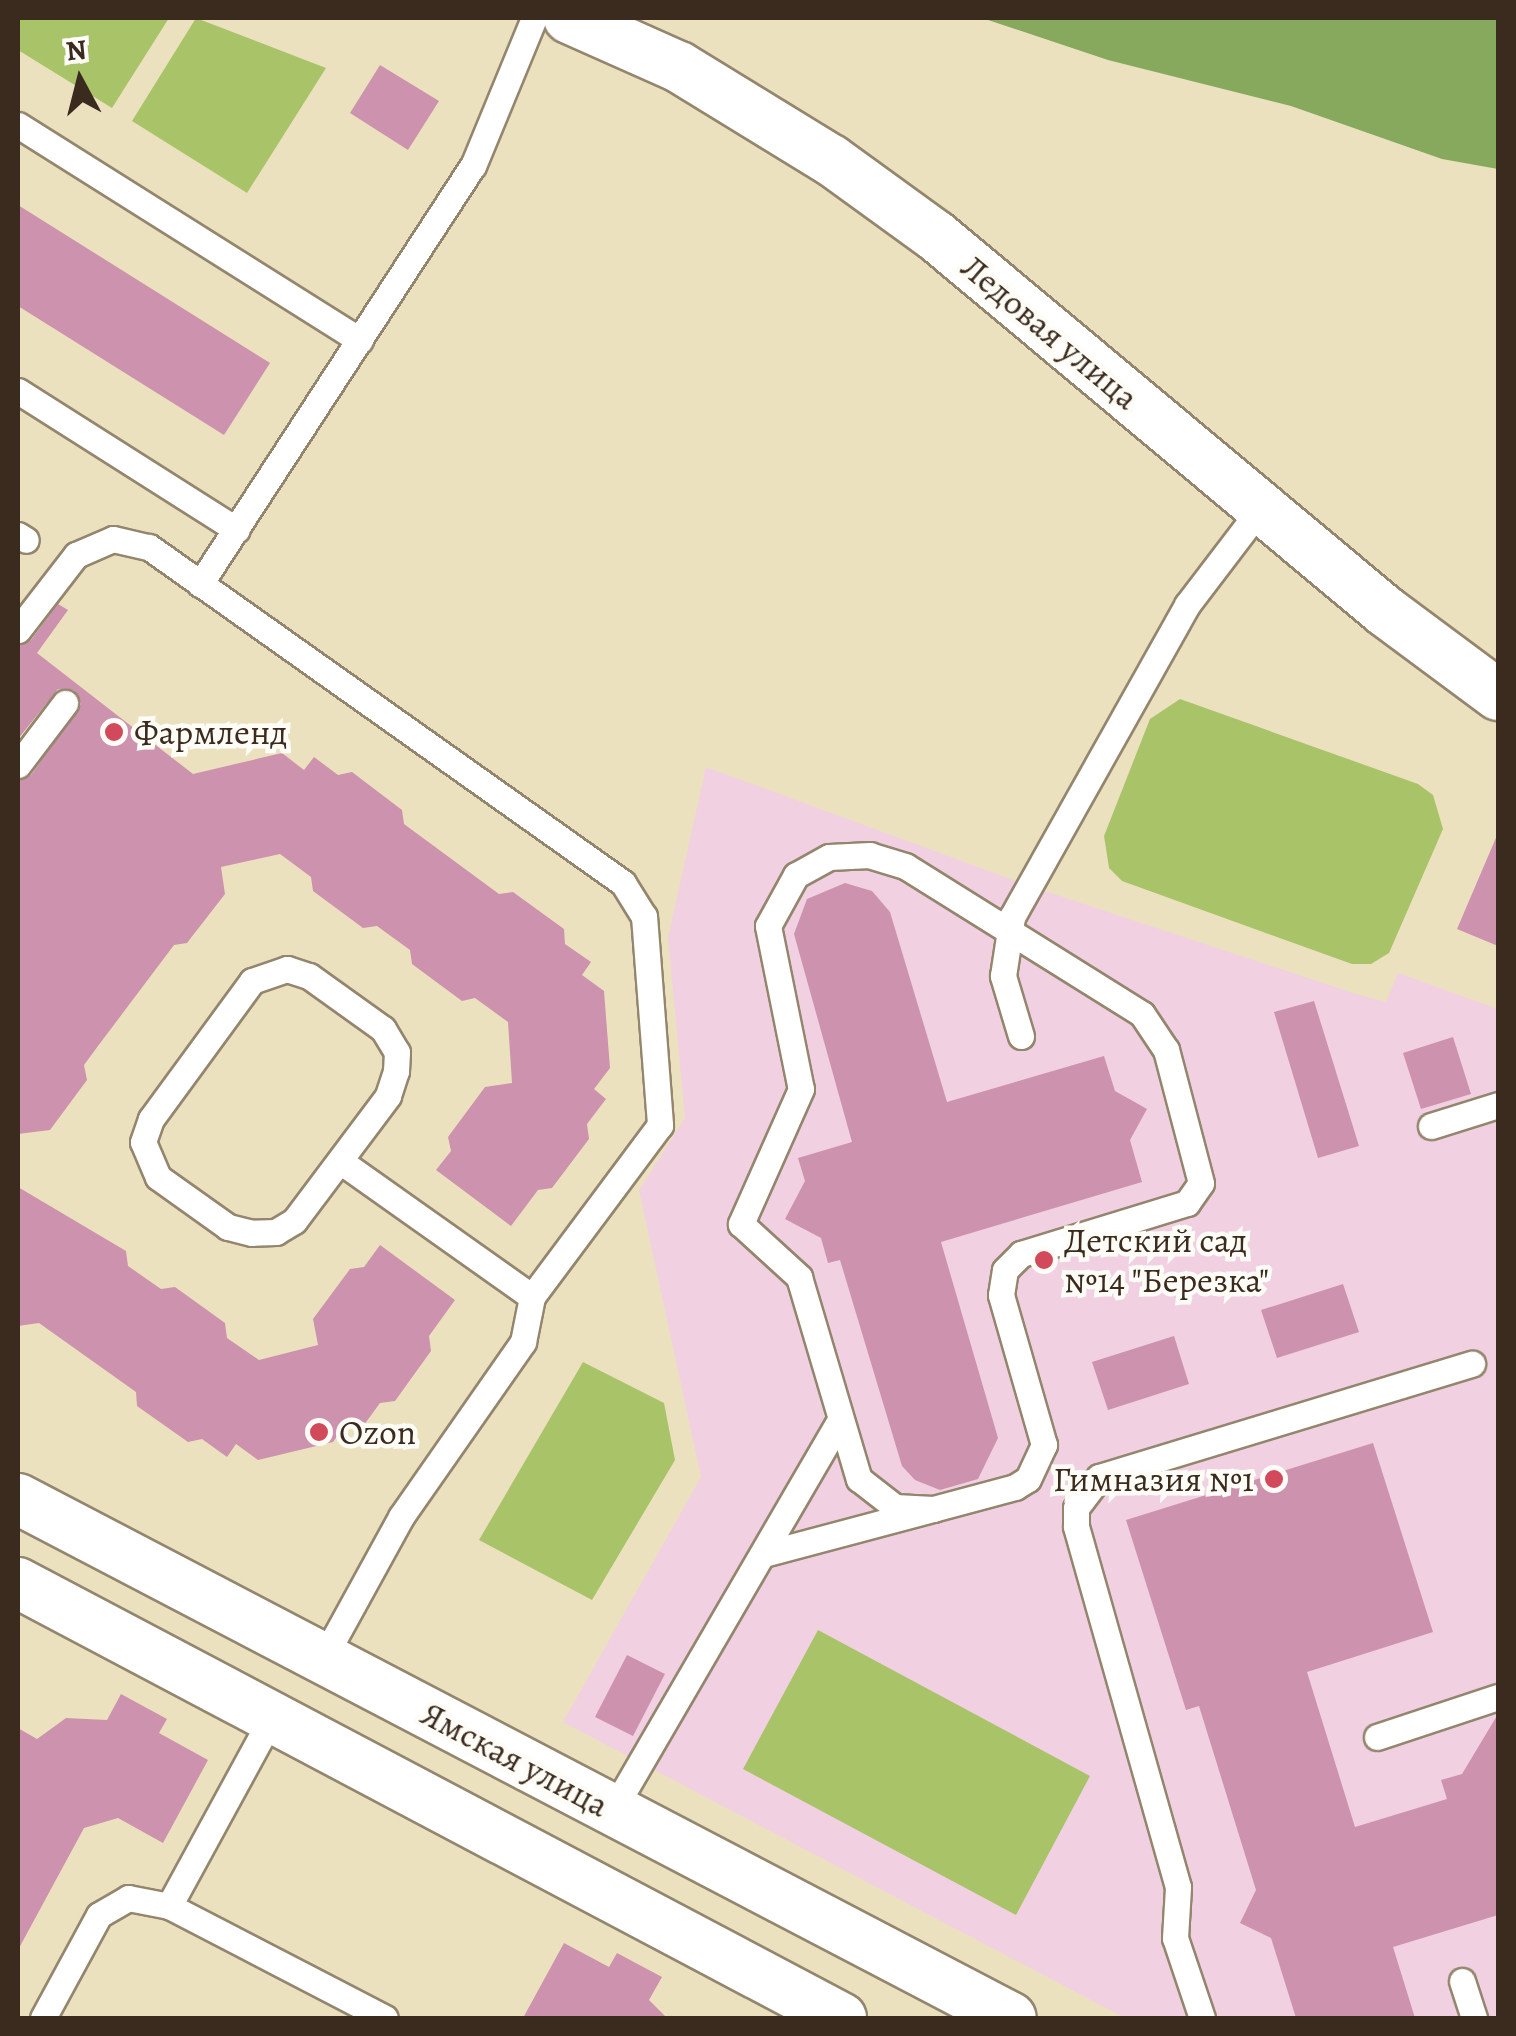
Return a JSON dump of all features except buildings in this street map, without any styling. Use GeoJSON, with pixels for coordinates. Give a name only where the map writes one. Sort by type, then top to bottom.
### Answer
{"type":"FeatureCollection","features":[{"type":"Feature","properties":{"kind":"street","name":"Ледовая улица"},"geometry":{"type":"LineString","coordinates":[[569,18],[679,67],[831,160],[936,236],[1261,508],[1498,695]]}},
{"type":"Feature","properties":{"kind":"street","name":"Ямская улица"},"geometry":{"type":"LineString","coordinates":[[34,1508],[1011,2018]]}},
{"type":"Feature","properties":{"kind":"street"},"geometry":{"type":"LineString","coordinates":[[34,1508],[18,1580],[812,2012],[841,1928]]}},
{"type":"Feature","properties":{"kind":"lane"},"geometry":{"type":"LineString","coordinates":[[200,584],[473,166],[534,18]]}},
{"type":"Feature","properties":{"kind":"lane"},"geometry":{"type":"LineString","coordinates":[[18,125],[360,340]]}},
{"type":"Feature","properties":{"kind":"lane"},"geometry":{"type":"LineString","coordinates":[[18,391],[237,530]]}},
{"type":"Feature","properties":{"kind":"lane"},"geometry":{"type":"LineString","coordinates":[[1020,1036],[1003,976],[1007,929],[1187,605],[1261,508]]}},
{"type":"Feature","properties":{"kind":"lane"},"geometry":{"type":"LineString","coordinates":[[18,630],[76,555],[114,539],[149,547],[623,883],[640,905],[662,1092],[660,1125],[532,1296],[523,1342],[401,1517],[323,1659]]}},
{"type":"Feature","properties":{"kind":"lane"},"geometry":{"type":"LineString","coordinates":[[18,765],[65,703]]}},
{"type":"Feature","properties":{"kind":"lane"},"geometry":{"type":"LineString","coordinates":[[764,1554],[933,1509],[1015,1487],[1042,1457],[1042,1432],[1001,1295],[1012,1260],[1187,1203],[1201,1184],[1166,1050],[1153,1025],[906,866],[870,855],[812,865],[796,875],[773,910],[768,942],[800,1090],[742,1224],[799,1276],[840,1422],[868,1490],[895,1506],[933,1509]]}},
{"type":"Feature","properties":{"kind":"lane"},"geometry":{"type":"LineString","coordinates":[[269,971],[309,976],[383,1028],[397,1052],[388,1096],[340,1161],[294,1221],[276,1232],[252,1233],[228,1228],[158,1177],[146,1157],[143,1142],[151,1119],[252,981],[269,971]]}},
{"type":"Feature","properties":{"kind":"lane"},"geometry":{"type":"LineString","coordinates":[[1431,1126],[1498,1105]]}},
{"type":"Feature","properties":{"kind":"lane"},"geometry":{"type":"LineString","coordinates":[[340,1161],[532,1296]]}},
{"type":"Feature","properties":{"kind":"lane"},"geometry":{"type":"LineString","coordinates":[[1202,2018],[1176,1938],[1178,1886],[1076,1526],[1076,1508],[1099,1477],[1472,1364]]}},
{"type":"Feature","properties":{"kind":"lane"},"geometry":{"type":"LineString","coordinates":[[613,1810],[840,1422]]}},
{"type":"Feature","properties":{"kind":"lane"},"geometry":{"type":"LineString","coordinates":[[1377,1736],[1498,1697]]}},
{"type":"Feature","properties":{"kind":"lane"},"geometry":{"type":"LineString","coordinates":[[169,1906],[272,1717]]}},
{"type":"Feature","properties":{"kind":"lane"},"geometry":{"type":"LineString","coordinates":[[43,2018],[109,1904],[147,1899],[169,1906],[385,2018]]}},
{"type":"Feature","properties":{"kind":"lane"},"geometry":{"type":"LineString","coordinates":[[1462,1981],[1474,2018]]}},
{"type":"Feature","properties":{"kind":"shaded area"},"geometry":{"type":"Polygon","coordinates":[[[706,767],[1027,885],[1356,994],[1386,1002],[1398,973],[1498,1009],[1498,2018],[1125,2018],[563,1722],[701,1477],[639,1190],[685,1118],[668,938],[706,767]]]}},
{"type":"Feature","properties":{"kind":"green space"},"geometry":{"type":"Polygon","coordinates":[[[18,18],[169,18],[112,108],[18,50],[18,18]]]}},
{"type":"Feature","properties":{"kind":"green space"},"geometry":{"type":"Polygon","coordinates":[[[196,18],[326,68],[247,193],[132,121],[196,18]]]}},
{"type":"Feature","properties":{"kind":"green space"},"geometry":{"type":"Polygon","coordinates":[[[982,18],[1498,18],[1498,169],[1442,159],[1291,106],[1108,60],[982,18]]]}},
{"type":"Feature","properties":{"kind":"green space"},"geometry":{"type":"Polygon","coordinates":[[[1180,699],[1418,784],[1433,795],[1443,829],[1389,953],[1371,964],[1352,964],[1122,881],[1109,868],[1104,836],[1150,719],[1180,699]]]}},
{"type":"Feature","properties":{"kind":"green space"},"geometry":{"type":"Polygon","coordinates":[[[583,1362],[664,1403],[675,1460],[592,1600],[479,1540],[583,1362]]]}},
{"type":"Feature","properties":{"kind":"green space"},"geometry":{"type":"Polygon","coordinates":[[[818,1630],[1090,1776],[1016,1915],[743,1769],[818,1630]]]}},
{"type":"Feature","properties":{"kind":"place","name":"Фармленд"},"geometry":{"type":"Point","coordinates":[114,732]}},
{"type":"Feature","properties":{"kind":"place","name":"Детский сад №14 \"Березка\""},"geometry":{"type":"Point","coordinates":[1044,1260]}},
{"type":"Feature","properties":{"kind":"place","name":"Ozon"},"geometry":{"type":"Point","coordinates":[319,1432]}},
{"type":"Feature","properties":{"kind":"place","name":"Гимназия №1"},"geometry":{"type":"Point","coordinates":[1274,1479]}}]}
